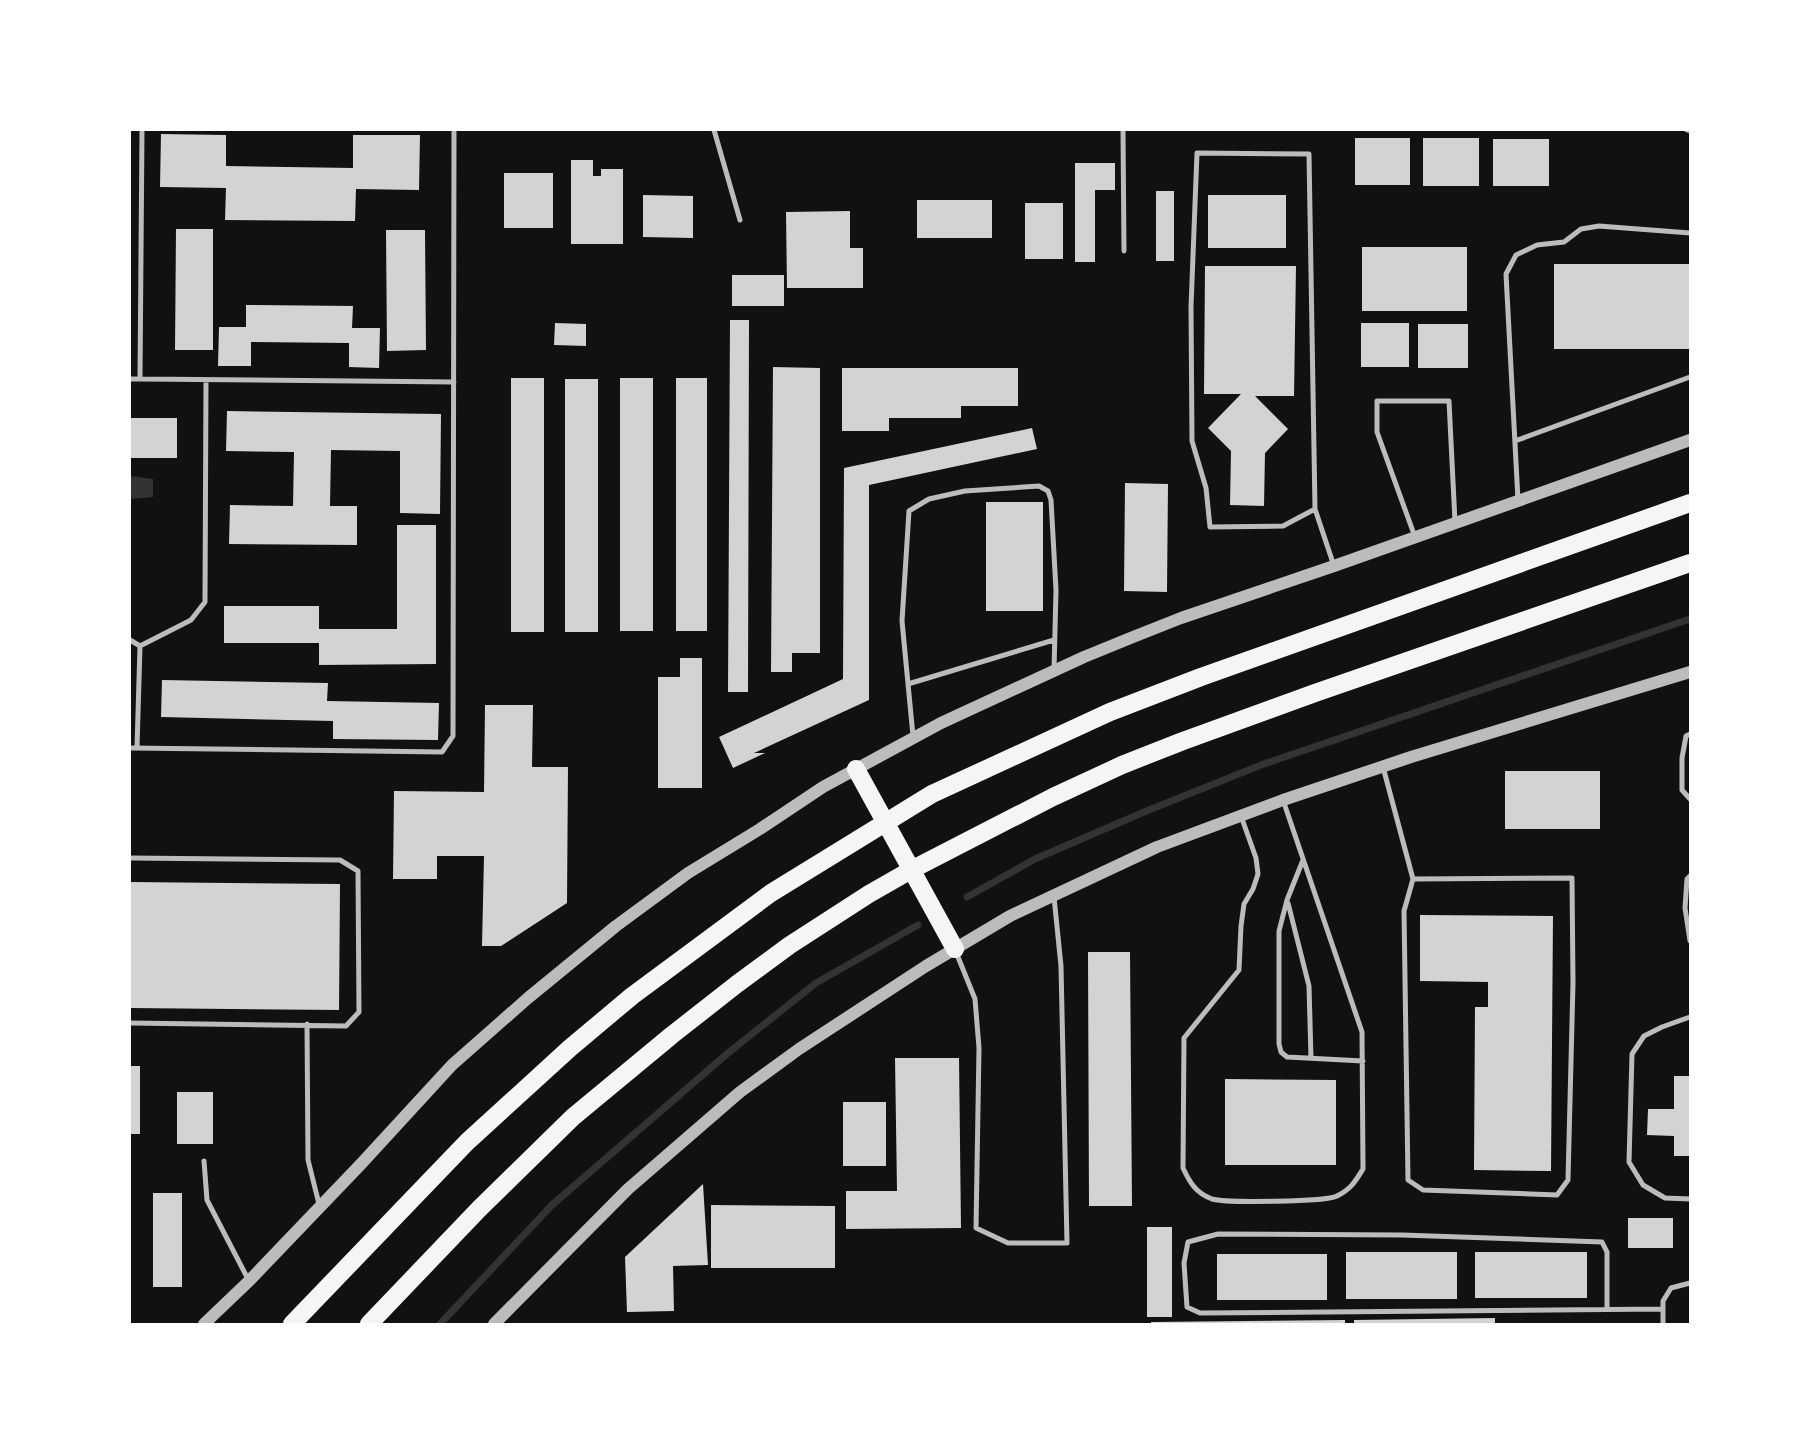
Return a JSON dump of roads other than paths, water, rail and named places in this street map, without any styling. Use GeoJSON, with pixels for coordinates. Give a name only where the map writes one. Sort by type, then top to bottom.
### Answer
{"type":"FeatureCollection","features":[{"type":"Feature","properties":{"kind":"main road"},"geometry":{"type":"LineString","coordinates":[[292,1325],[467,1142],[570,1048],[632,996],[771,894],[932,794],[1110,712],[1201,677],[1690,503]]}},
{"type":"Feature","properties":{"kind":"main road"},"geometry":{"type":"LineString","coordinates":[[369,1325],[479,1209],[573,1117],[672,1035],[790,945],[869,894],[1053,797],[1122,765],[1328,688],[1690,564]]}},
{"type":"Feature","properties":{"kind":"main road"},"geometry":{"type":"LineString","coordinates":[[856,769],[955,949]]}},
{"type":"Feature","properties":{"kind":"street"},"geometry":{"type":"LineString","coordinates":[[204,1325],[320,1207],[452,1065],[528,998],[606,934],[688,873],[823,787],[940,723],[1055,670],[1181,618],[1690,440]]}},
{"type":"Feature","properties":{"kind":"street"},"geometry":{"type":"LineString","coordinates":[[494,1325],[628,1189],[740,1092],[799,1049],[1010,916],[1157,847],[1283,800],[1690,672]]}},
{"type":"Feature","properties":{"kind":"lane"},"geometry":{"type":"LineString","coordinates":[[141,379],[142,130]]}},
{"type":"Feature","properties":{"kind":"lane"},"geometry":{"type":"LineString","coordinates":[[130,748],[442,752],[453,736],[454,130]]}},
{"type":"Feature","properties":{"kind":"lane"},"geometry":{"type":"LineString","coordinates":[[714,130],[740,219]]}},
{"type":"Feature","properties":{"kind":"lane"},"geometry":{"type":"LineString","coordinates":[[1123,130],[1124,251]]}},
{"type":"Feature","properties":{"kind":"lane"},"geometry":{"type":"LineString","coordinates":[[1315,509],[1283,526],[1210,527],[1206,488],[1192,441],[1191,307],[1197,153],[1309,154],[1315,509],[1335,566]]}},
{"type":"Feature","properties":{"kind":"lane"},"geometry":{"type":"LineString","coordinates":[[1518,500],[1506,274],[1516,255],[1536,245],[1564,242],[1581,229],[1599,226],[1690,233]]}},
{"type":"Feature","properties":{"kind":"lane"},"geometry":{"type":"LineString","coordinates":[[1515,441],[1690,377]]}},
{"type":"Feature","properties":{"kind":"lane"},"geometry":{"type":"LineString","coordinates":[[130,379],[454,382]]}},
{"type":"Feature","properties":{"kind":"lane"},"geometry":{"type":"LineString","coordinates":[[140,646],[191,620],[205,602],[206,380]]}},
{"type":"Feature","properties":{"kind":"lane"},"geometry":{"type":"LineString","coordinates":[[1415,537],[1377,432],[1377,401],[1449,401],[1455,522]]}},
{"type":"Feature","properties":{"kind":"lane"},"geometry":{"type":"LineString","coordinates":[[913,738],[902,621],[909,511],[929,499],[965,491],[1038,486],[1048,491],[1051,500],[1055,577],[1055,670]]}},
{"type":"Feature","properties":{"kind":"lane"},"geometry":{"type":"LineString","coordinates":[[130,640],[140,646]]}},
{"type":"Feature","properties":{"kind":"lane"},"geometry":{"type":"LineString","coordinates":[[908,684],[1055,640]]}},
{"type":"Feature","properties":{"kind":"lane"},"geometry":{"type":"LineString","coordinates":[[137,748],[140,646]]}},
{"type":"Feature","properties":{"kind":"lane"},"geometry":{"type":"LineString","coordinates":[[1690,734],[1686,736],[1682,758],[1682,790],[1690,799]]}},
{"type":"Feature","properties":{"kind":"lane"},"geometry":{"type":"LineString","coordinates":[[1384,767],[1413,879],[1404,911],[1408,1180],[1423,1190],[1558,1195],[1568,1180],[1573,983],[1572,878],[1413,879]]}},
{"type":"Feature","properties":{"kind":"lane"},"geometry":{"type":"LineString","coordinates":[[1241,816],[1256,858],[1258,874],[1244,904],[1239,970],[1184,1038],[1183,1168],[1192,1187],[1213,1199],[1242,1202],[1334,1198],[1351,1188],[1363,1169],[1362,1032],[1283,800]]}},
{"type":"Feature","properties":{"kind":"lane"},"geometry":{"type":"LineString","coordinates":[[130,858],[340,860],[358,871],[359,1012],[346,1026],[130,1023]]}},
{"type":"Feature","properties":{"kind":"lane"},"geometry":{"type":"LineString","coordinates":[[1303,860],[1287,900],[1279,931],[1280,1052],[1287,1057],[1363,1061]]}},
{"type":"Feature","properties":{"kind":"lane"},"geometry":{"type":"LineString","coordinates":[[1690,876],[1687,879],[1685,908],[1690,941]]}},
{"type":"Feature","properties":{"kind":"lane"},"geometry":{"type":"LineString","coordinates":[[955,949],[975,999],[979,1048],[976,1228],[1008,1243],[1067,1243],[1061,979],[1054,895]]}},
{"type":"Feature","properties":{"kind":"lane"},"geometry":{"type":"LineString","coordinates":[[1287,900],[1309,986],[1311,1058]]}},
{"type":"Feature","properties":{"kind":"lane"},"geometry":{"type":"LineString","coordinates":[[1690,1017],[1644,1036],[1632,1054],[1629,1162],[1643,1185],[1665,1198],[1690,1199]]}},
{"type":"Feature","properties":{"kind":"lane"},"geometry":{"type":"LineString","coordinates":[[307,1024],[308,1160],[320,1207]]}},
{"type":"Feature","properties":{"kind":"lane"},"geometry":{"type":"LineString","coordinates":[[204,1161],[207,1200],[249,1281]]}},
{"type":"Feature","properties":{"kind":"lane"},"geometry":{"type":"LineString","coordinates":[[1607,1309],[1607,1252],[1602,1242],[1416,1236],[1218,1234],[1188,1242],[1184,1263],[1187,1307],[1200,1313],[1663,1309]]}},
{"type":"Feature","properties":{"kind":"lane"},"geometry":{"type":"LineString","coordinates":[[1663,1325],[1663,1301],[1671,1288],[1690,1283]]}},
{"type":"Feature","properties":{"kind":"waterway"},"geometry":{"type":"LineString","coordinates":[[967,897],[1035,859],[1261,765],[1690,619]]}},
{"type":"Feature","properties":{"kind":"waterway"},"geometry":{"type":"LineString","coordinates":[[440,1324],[552,1205],[728,1053],[816,983],[918,925]]}}]}
